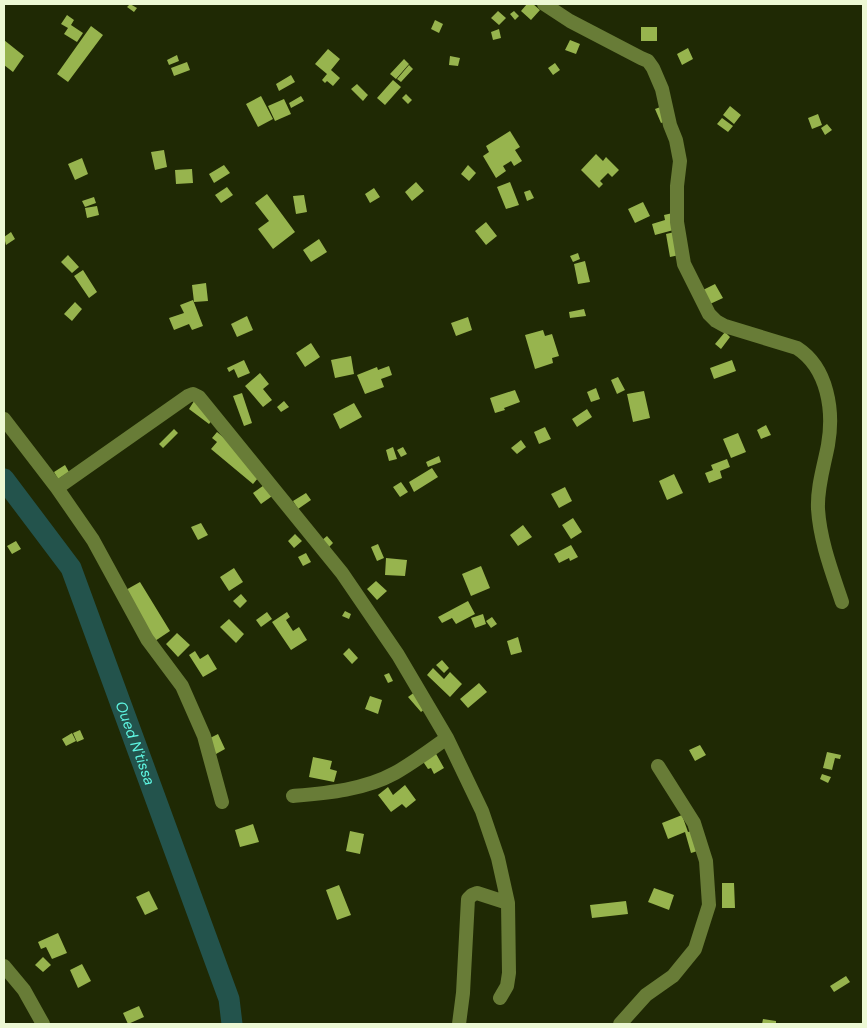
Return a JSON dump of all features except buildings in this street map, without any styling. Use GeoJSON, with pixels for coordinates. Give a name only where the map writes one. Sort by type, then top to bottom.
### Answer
{"type":"FeatureCollection","features":[{"type":"Feature","properties":{"kind":"street"},"geometry":{"type":"LineString","coordinates":[[544,4],[570,21],[648,61],[653,68],[662,89],[680,161],[677,186],[677,222],[684,264],[709,314],[725,326],[797,348],[807,354],[816,366],[824,384],[830,409],[828,442],[819,483],[818,509],[828,558],[842,602]]}},
{"type":"Feature","properties":{"kind":"street"},"geometry":{"type":"LineString","coordinates":[[57,488],[188,396],[194,394],[199,397],[342,573],[398,655],[447,738],[482,811],[498,858],[508,903],[509,973],[507,986],[500,998]]}},
{"type":"Feature","properties":{"kind":"street"},"geometry":{"type":"LineString","coordinates":[[4,419],[57,488],[93,540],[147,639],[182,686],[204,736],[222,802]]}},
{"type":"Feature","properties":{"kind":"street"},"geometry":{"type":"LineString","coordinates":[[293,796],[318,794],[362,786],[395,773],[447,738]]}},
{"type":"Feature","properties":{"kind":"street"},"geometry":{"type":"LineString","coordinates":[[620,1024],[646,994],[673,976],[695,949],[709,905],[706,861],[694,823],[658,766]]}},
{"type":"Feature","properties":{"kind":"street"},"geometry":{"type":"LineString","coordinates":[[459,1024],[463,993],[468,899],[472,894],[477,893],[508,903]]}},
{"type":"Feature","properties":{"kind":"street"},"geometry":{"type":"LineString","coordinates":[[4,966],[24,990],[43,1024]]}},
{"type":"Feature","properties":{"kind":"waterway","name":"Oued N'tissa"},"geometry":{"type":"LineString","coordinates":[[4,479],[71,568],[229,999],[232,1024]]}}]}
